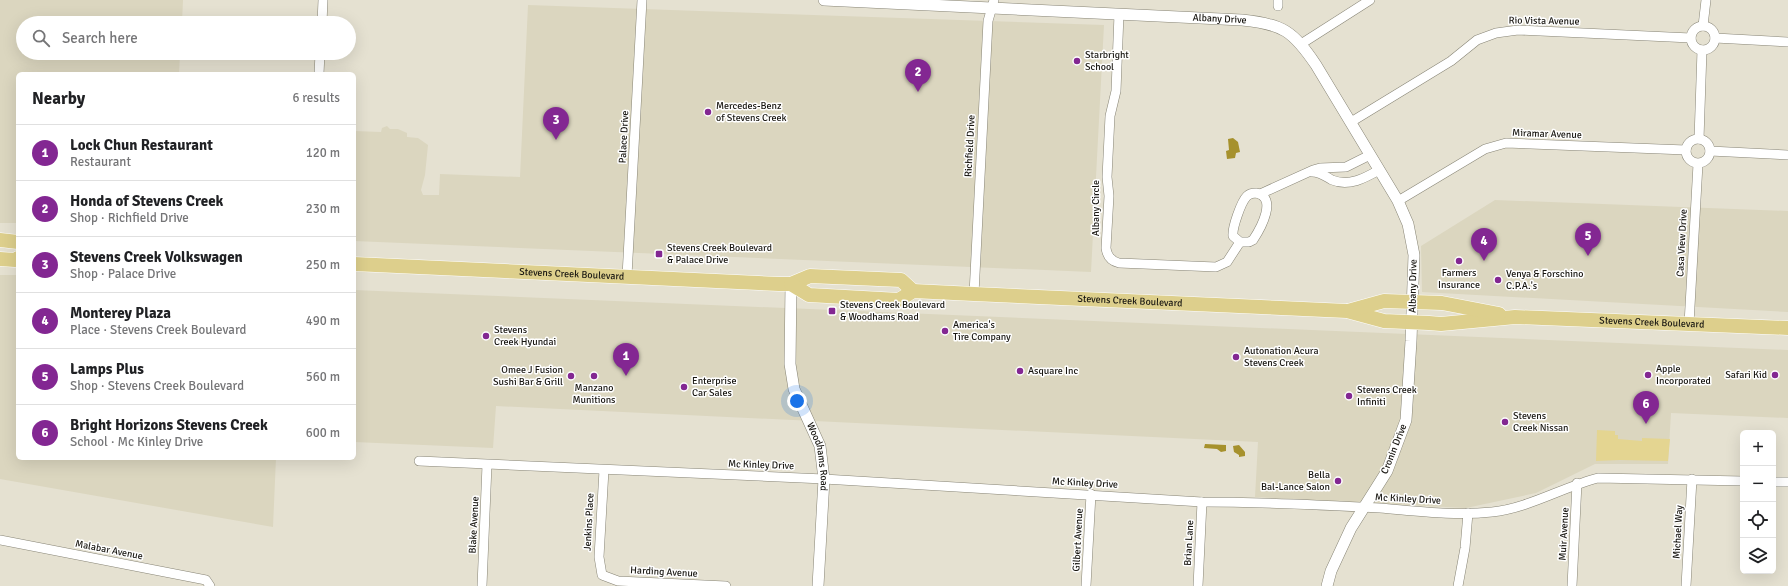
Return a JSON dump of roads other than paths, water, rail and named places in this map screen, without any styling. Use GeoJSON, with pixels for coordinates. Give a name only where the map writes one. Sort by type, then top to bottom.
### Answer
{"type":"FeatureCollection","features":[{"type":"Feature","properties":{"kind":"main road"},"geometry":{"type":"LineString","coordinates":[[0,240],[16,242]]}},
{"type":"Feature","properties":{"kind":"main road"},"geometry":{"type":"LineString","coordinates":[[0,259],[16,259]]}},
{"type":"Feature","properties":{"kind":"main road","name":"Stevens Creek Boulevard"},"geometry":{"type":"LineString","coordinates":[[356,264],[790,284],[810,276],[901,280],[913,291]]}},
{"type":"Feature","properties":{"kind":"main road","name":"Stevens Creek Boulevard"},"geometry":{"type":"LineString","coordinates":[[790,284],[809,296],[898,300],[913,291],[1347,311],[1384,321],[1412,323],[1441,324],[1515,317],[1788,328]]}},
{"type":"Feature","properties":{"kind":"main road","name":"Stevens Creek Boulevard"},"geometry":{"type":"LineString","coordinates":[[1347,311],[1384,301],[1413,302],[1442,304],[1515,317]]}},
{"type":"Feature","properties":{"kind":"street"},"geometry":{"type":"LineString","coordinates":[[322,16],[323,0]]}},
{"type":"Feature","properties":{"kind":"street","name":"Palace Drive"},"geometry":{"type":"LineString","coordinates":[[627,276],[642,0]]}},
{"type":"Feature","properties":{"kind":"street","name":"Albany Drive"},"geometry":{"type":"LineString","coordinates":[[824,0],[993,4],[1120,14],[1260,22],[1289,32],[1301,44],[1316,65],[1398,201],[1408,224],[1412,238],[1414,255],[1412,323]]}},
{"type":"Feature","properties":{"kind":"street"},"geometry":{"type":"LineString","coordinates":[[1301,44],[1370,0]]}},
{"type":"Feature","properties":{"kind":"street"},"geometry":{"type":"LineString","coordinates":[[1703,26],[1706,0]]}},
{"type":"Feature","properties":{"kind":"street","name":"Richfield Drive"},"geometry":{"type":"LineString","coordinates":[[974,294],[987,29],[993,4]]}},
{"type":"Feature","properties":{"kind":"street","name":"Albany Circle"},"geometry":{"type":"LineString","coordinates":[[1120,14],[1116,91],[1110,116],[1107,177],[1109,196],[1106,248],[1108,256],[1119,263],[1216,267],[1228,262],[1240,242]]}},
{"type":"Feature","properties":{"kind":"street"},"geometry":{"type":"LineString","coordinates":[[1703,26],[1713,31],[1715,38],[1712,46],[1706,50],[1702,50],[1694,46],[1691,38],[1695,29],[1703,26]]}},
{"type":"Feature","properties":{"kind":"street","name":"Rio Vista Avenue"},"geometry":{"type":"LineString","coordinates":[[1350,122],[1451,61],[1477,40],[1496,32],[1518,30],[1691,38]]}},
{"type":"Feature","properties":{"kind":"street"},"geometry":{"type":"LineString","coordinates":[[1715,38],[1788,42]]}},
{"type":"Feature","properties":{"kind":"street"},"geometry":{"type":"LineString","coordinates":[[1699,139],[1702,50]]}},
{"type":"Feature","properties":{"kind":"street"},"geometry":{"type":"LineString","coordinates":[[319,72],[320,60]]}},
{"type":"Feature","properties":{"kind":"street"},"geometry":{"type":"LineString","coordinates":[[1699,139],[1708,144],[1710,151],[1706,161],[1698,164],[1688,158],[1686,150],[1691,141],[1699,139]]}},
{"type":"Feature","properties":{"kind":"street","name":"Miramar Avenue"},"geometry":{"type":"LineString","coordinates":[[1398,201],[1485,149],[1506,143],[1686,150]]}},
{"type":"Feature","properties":{"kind":"street"},"geometry":{"type":"LineString","coordinates":[[1710,151],[1788,155]]}},
{"type":"Feature","properties":{"kind":"street"},"geometry":{"type":"LineString","coordinates":[[1260,194],[1264,196],[1268,205],[1264,216],[1253,240],[1249,242],[1240,242],[1236,240],[1232,231],[1247,196],[1251,194],[1260,194],[1320,168],[1346,167],[1370,155]]}},
{"type":"Feature","properties":{"kind":"street","name":"Casa View Drive"},"geometry":{"type":"LineString","coordinates":[[1689,324],[1698,164]]}},
{"type":"Feature","properties":{"kind":"street"},"geometry":{"type":"LineString","coordinates":[[1332,180],[1333,168]]}},
{"type":"Feature","properties":{"kind":"street"},"geometry":{"type":"LineString","coordinates":[[1309,172],[1318,172],[1332,180],[1340,182],[1358,180],[1379,170]]}},
{"type":"Feature","properties":{"kind":"street","name":"Woodhams Road"},"geometry":{"type":"LineString","coordinates":[[790,284],[790,364],[794,389],[820,446],[824,479],[818,586]]}},
{"type":"Feature","properties":{"kind":"street","name":"Cronin Drive"},"geometry":{"type":"LineString","coordinates":[[1327,586],[1351,528],[1387,471],[1406,420],[1412,323]]}},
{"type":"Feature","properties":{"kind":"street","name":"Mc Kinley Drive"},"geometry":{"type":"LineString","coordinates":[[419,461],[824,479],[1091,494],[1202,502],[1468,513],[1492,512],[1518,507],[1577,483],[1598,478],[1740,481]]}},
{"type":"Feature","properties":{"kind":"street","name":"Blake Avenue"},"geometry":{"type":"LineString","coordinates":[[482,586],[487,464]]}},
{"type":"Feature","properties":{"kind":"street","name":"Jenkins Place"},"geometry":{"type":"LineString","coordinates":[[602,575],[598,557],[604,470]]}},
{"type":"Feature","properties":{"kind":"street","name":"Michael Way"},"geometry":{"type":"LineString","coordinates":[[1686,586],[1692,479]]}},
{"type":"Feature","properties":{"kind":"street"},"geometry":{"type":"LineString","coordinates":[[1776,482],[1788,482]]}},
{"type":"Feature","properties":{"kind":"street","name":"Muir Avenue"},"geometry":{"type":"LineString","coordinates":[[1572,586],[1577,483]]}},
{"type":"Feature","properties":{"kind":"street","name":"Gilbert Avenue"},"geometry":{"type":"LineString","coordinates":[[1086,586],[1091,494]]}},
{"type":"Feature","properties":{"kind":"street","name":"Brian Lane"},"geometry":{"type":"LineString","coordinates":[[1198,586],[1202,502]]}},
{"type":"Feature","properties":{"kind":"street"},"geometry":{"type":"LineString","coordinates":[[1458,586],[1465,548],[1468,513]]}},
{"type":"Feature","properties":{"kind":"street","name":"Malabar Avenue"},"geometry":{"type":"LineString","coordinates":[[0,540],[206,580],[210,586]]}},
{"type":"Feature","properties":{"kind":"street","name":"Harding Avenue"},"geometry":{"type":"LineString","coordinates":[[602,575],[618,581],[726,586]]}},
{"type":"Feature","properties":{"kind":"place","name":"Starbright School"},"geometry":{"type":"Point","coordinates":[1077,61]}},
{"type":"Feature","properties":{"kind":"place","name":"Honda of Stevens Creek"},"geometry":{"type":"Point","coordinates":[918,92]}},
{"type":"Feature","properties":{"kind":"place","name":"Mercedes-Benz of Stevens Creek"},"geometry":{"type":"Point","coordinates":[708,112]}},
{"type":"Feature","properties":{"kind":"place","name":"Stevens Creek Volkswagen"},"geometry":{"type":"Point","coordinates":[556,140]}},
{"type":"Feature","properties":{"kind":"place","name":"Stevens Creek Boulevard & Palace Drive"},"geometry":{"type":"Point","coordinates":[659,254]}},
{"type":"Feature","properties":{"kind":"place","name":"Lamps Plus"},"geometry":{"type":"Point","coordinates":[1588,256]}},
{"type":"Feature","properties":{"kind":"place","name":"Farmers Insurance"},"geometry":{"type":"Point","coordinates":[1459,261]}},
{"type":"Feature","properties":{"kind":"place","name":"Monterey Plaza"},"geometry":{"type":"Point","coordinates":[1484,261]}},
{"type":"Feature","properties":{"kind":"place","name":"Venya & Forschino C.P.A.'s"},"geometry":{"type":"Point","coordinates":[1498,280]}},
{"type":"Feature","properties":{"kind":"place","name":"Stevens Creek Boulevard & Woodhams Road"},"geometry":{"type":"Point","coordinates":[832,311]}},
{"type":"Feature","properties":{"kind":"place","name":"America's Tire Company"},"geometry":{"type":"Point","coordinates":[945,331]}},
{"type":"Feature","properties":{"kind":"place","name":"Stevens Creek Hyundai"},"geometry":{"type":"Point","coordinates":[486,336]}},
{"type":"Feature","properties":{"kind":"place","name":"Autonation Acura Stevens Creek"},"geometry":{"type":"Point","coordinates":[1236,357]}},
{"type":"Feature","properties":{"kind":"place","name":"Asquare Inc"},"geometry":{"type":"Point","coordinates":[1020,371]}},
{"type":"Feature","properties":{"kind":"place","name":"Apple Incorporated"},"geometry":{"type":"Point","coordinates":[1648,375]}},
{"type":"Feature","properties":{"kind":"place","name":"Safari Kid"},"geometry":{"type":"Point","coordinates":[1775,375]}},
{"type":"Feature","properties":{"kind":"place","name":"Omee J Fusion Sushi Bar & Grill"},"geometry":{"type":"Point","coordinates":[571,376]}},
{"type":"Feature","properties":{"kind":"place","name":"Manzano Munitions"},"geometry":{"type":"Point","coordinates":[594,376]}},
{"type":"Feature","properties":{"kind":"place","name":"Lock Chun Restaurant"},"geometry":{"type":"Point","coordinates":[626,376]}},
{"type":"Feature","properties":{"kind":"place","name":"Enterprise Car Sales"},"geometry":{"type":"Point","coordinates":[684,387]}},
{"type":"Feature","properties":{"kind":"place","name":"Stevens Creek Infiniti"},"geometry":{"type":"Point","coordinates":[1349,396]}},
{"type":"Feature","properties":{"kind":"place","name":"Stevens Creek Nissan"},"geometry":{"type":"Point","coordinates":[1505,422]}},
{"type":"Feature","properties":{"kind":"place","name":"Bright Horizons Stevens Creek"},"geometry":{"type":"Point","coordinates":[1646,424]}},
{"type":"Feature","properties":{"kind":"place","name":"Bella Bal-Lance Salon"},"geometry":{"type":"Point","coordinates":[1338,481]}}]}
